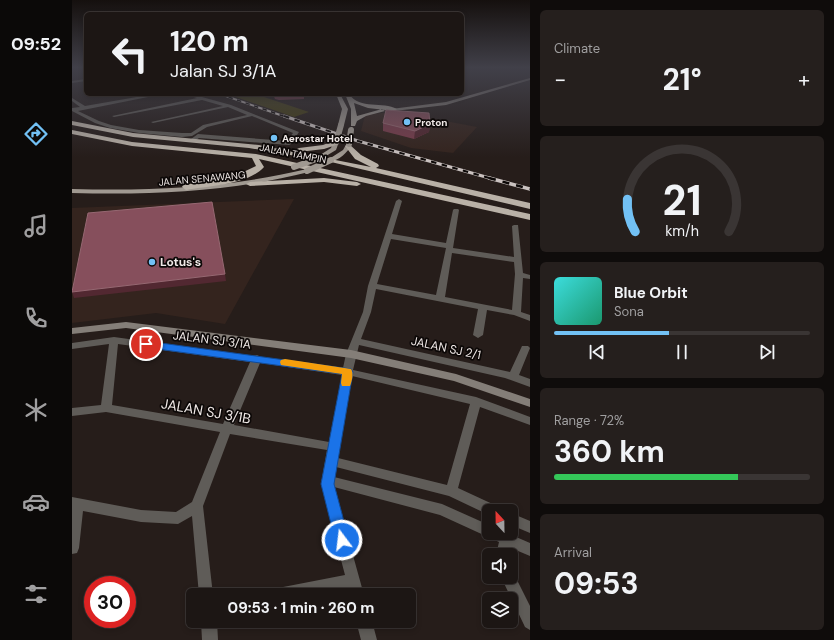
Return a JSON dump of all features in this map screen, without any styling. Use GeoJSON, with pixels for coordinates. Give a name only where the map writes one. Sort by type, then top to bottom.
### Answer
{"type":"FeatureCollection","features":[{"type":"Feature","properties":{"kind":"highway"},"geometry":{"type":"LineString","coordinates":[[72,124],[133,135],[196,138],[331,160],[530,207]]}},
{"type":"Feature","properties":{"kind":"highway","name":"JALAN TAMPIN"},"geometry":{"type":"LineString","coordinates":[[72,127],[95,133],[133,139],[262,152],[530,207]]}},
{"type":"Feature","properties":{"kind":"highway","name":"JALAN TAMPIN"},"geometry":{"type":"LineString","coordinates":[[72,132],[132,144],[256,156],[530,217]]}},
{"type":"Feature","properties":{"kind":"highway"},"geometry":{"type":"LineString","coordinates":[[72,135],[124,147],[255,159],[365,184],[530,217]]}},
{"type":"Feature","properties":{"kind":"highway"},"geometry":{"type":"LineString","coordinates":[[252,146],[306,150],[324,147],[337,141]]}},
{"type":"Feature","properties":{"kind":"highway"},"geometry":{"type":"LineString","coordinates":[[349,145],[358,157],[377,167],[405,177]]}},
{"type":"Feature","properties":{"kind":"highway"},"geometry":{"type":"LineString","coordinates":[[186,187],[234,179],[256,171],[260,167],[255,159]]}},
{"type":"Feature","properties":{"kind":"highway"},"geometry":{"type":"LineString","coordinates":[[250,184],[324,180],[365,184]]}},
{"type":"Feature","properties":{"kind":"main road"},"geometry":{"type":"LineString","coordinates":[[337,141],[345,109],[339,97]]}},
{"type":"Feature","properties":{"kind":"main road"},"geometry":{"type":"LineString","coordinates":[[349,97],[356,114],[351,130],[349,145]]}},
{"type":"Feature","properties":{"kind":"main road"},"geometry":{"type":"LineString","coordinates":[[351,100],[368,106],[394,109]]}},
{"type":"Feature","properties":{"kind":"main road"},"geometry":{"type":"LineString","coordinates":[[354,120],[371,113],[394,109]]}},
{"type":"Feature","properties":{"kind":"main road","name":"JALAN SENAWANG"},"geometry":{"type":"LineString","coordinates":[[72,186],[186,187],[245,180],[271,175],[319,158],[334,149],[337,141]]}},
{"type":"Feature","properties":{"kind":"main road","name":"JALAN SENAWANG"},"geometry":{"type":"LineString","coordinates":[[72,193],[82,191],[184,192],[250,184],[307,170],[331,160],[349,145]]}},
{"type":"Feature","properties":{"kind":"street"},"geometry":{"type":"LineString","coordinates":[[121,97],[125,101]]}},
{"type":"Feature","properties":{"kind":"street"},"geometry":{"type":"LineString","coordinates":[[73,110],[146,97]]}},
{"type":"Feature","properties":{"kind":"street"},"geometry":{"type":"LineString","coordinates":[[195,97],[229,106],[296,132],[289,143],[196,138]]}},
{"type":"Feature","properties":{"kind":"street"},"geometry":{"type":"LineString","coordinates":[[394,109],[446,103],[467,97]]}},
{"type":"Feature","properties":{"kind":"street"},"geometry":{"type":"LineString","coordinates":[[72,99],[84,108]]}},
{"type":"Feature","properties":{"kind":"street"},"geometry":{"type":"LineString","coordinates":[[114,116],[201,99]]}},
{"type":"Feature","properties":{"kind":"street"},"geometry":{"type":"LineString","coordinates":[[153,122],[229,106]]}},
{"type":"Feature","properties":{"kind":"street"},"geometry":{"type":"LineString","coordinates":[[73,110],[100,123],[114,127],[182,135],[192,134],[201,128],[252,115]]}},
{"type":"Feature","properties":{"kind":"street"},"geometry":{"type":"LineString","coordinates":[[196,138],[205,129],[260,117]]}},
{"type":"Feature","properties":{"kind":"street"},"geometry":{"type":"LineString","coordinates":[[355,588],[327,484],[351,354],[367,312],[372,286],[399,200]]}},
{"type":"Feature","properties":{"kind":"street"},"geometry":{"type":"LineString","coordinates":[[440,299],[456,210]]}},
{"type":"Feature","properties":{"kind":"street"},"geometry":{"type":"LineString","coordinates":[[516,226],[519,274],[516,313]]}},
{"type":"Feature","properties":{"kind":"street"},"geometry":{"type":"LineString","coordinates":[[388,236],[518,260]]}},
{"type":"Feature","properties":{"kind":"street"},"geometry":{"type":"LineString","coordinates":[[519,274],[530,277]]}},
{"type":"Feature","properties":{"kind":"street"},"geometry":{"type":"LineString","coordinates":[[372,286],[516,313],[530,318]]}},
{"type":"Feature","properties":{"kind":"street"},"geometry":{"type":"LineString","coordinates":[[478,335],[483,307]]}},
{"type":"Feature","properties":{"kind":"street"},"geometry":{"type":"LineString","coordinates":[[72,331],[126,325],[351,354],[456,378],[530,403]]}},
{"type":"Feature","properties":{"kind":"street"},"geometry":{"type":"LineString","coordinates":[[106,408],[114,340]]}},
{"type":"Feature","properties":{"kind":"street","name":"JALAN SJ 3/1A"},"geometry":{"type":"LineString","coordinates":[[72,346],[114,340],[257,358],[348,372],[476,401],[530,421]]}},
{"type":"Feature","properties":{"kind":"street","name":"JALAN SJ 2/1"},"geometry":{"type":"LineString","coordinates":[[355,341],[513,377],[530,383]]}},
{"type":"Feature","properties":{"kind":"street"},"geometry":{"type":"LineString","coordinates":[[513,377],[525,348]]}},
{"type":"Feature","properties":{"kind":"street"},"geometry":{"type":"LineString","coordinates":[[205,588],[196,506],[226,430],[257,358]]}},
{"type":"Feature","properties":{"kind":"street"},"geometry":{"type":"LineString","coordinates":[[451,491],[476,401]]}},
{"type":"Feature","properties":{"kind":"street","name":"JALAN SJ 3/1B"},"geometry":{"type":"LineString","coordinates":[[72,412],[106,408],[226,430],[334,447]]}},
{"type":"Feature","properties":{"kind":"street"},"geometry":{"type":"LineString","coordinates":[[332,461],[451,491],[482,505]]}},
{"type":"Feature","properties":{"kind":"street"},"geometry":{"type":"LineString","coordinates":[[328,480],[442,510],[482,528]]}},
{"type":"Feature","properties":{"kind":"street"},"geometry":{"type":"LineString","coordinates":[[72,548],[75,503],[141,516],[178,518],[196,506]]}},
{"type":"Feature","properties":{"kind":"street"},"geometry":{"type":"LineString","coordinates":[[518,522],[530,527]]}},
{"type":"Feature","properties":{"kind":"street"},"geometry":{"type":"LineString","coordinates":[[509,540],[530,550]]}},
{"type":"Feature","properties":{"kind":"street"},"geometry":{"type":"LineString","coordinates":[[511,584],[530,622]]}},
{"type":"Feature","properties":{"kind":"street"},"geometry":{"type":"LineString","coordinates":[[209,628],[210,640]]}},
{"type":"Feature","properties":{"kind":"street"},"geometry":{"type":"LineString","coordinates":[[366,628],[369,640]]}},
{"type":"Feature","properties":{"kind":"shaded area"},"geometry":{"type":"Polygon","coordinates":[[[235,97],[264,97],[309,112],[294,117],[235,97]]]}},
{"type":"Feature","properties":{"kind":"shaded area"},"geometry":{"type":"Polygon","coordinates":[[[390,112],[403,113],[477,127],[453,153],[411,148],[361,131],[365,115],[390,112]]]}},
{"type":"Feature","properties":{"kind":"shaded area"},"geometry":{"type":"Polygon","coordinates":[[[294,199],[225,324],[156,313],[72,323],[72,208],[294,199]]]}},
{"type":"Feature","properties":{"kind":"building"},"geometry":{"type":"Polygon","coordinates":[[[386,110],[429,113],[430,124],[415,131],[383,123],[386,110]]]}},
{"type":"Feature","properties":{"kind":"building","name":"Lotus's"},"geometry":{"type":"Polygon","coordinates":[[[212,202],[225,274],[72,292],[88,213],[212,202]]]}},
{"type":"Feature","properties":{"kind":"railway"},"geometry":{"type":"LineString","coordinates":[[228,97],[286,117]]}},
{"type":"Feature","properties":{"kind":"railway"},"geometry":{"type":"LineString","coordinates":[[284,116],[358,141],[493,179]]}},
{"type":"Feature","properties":{"kind":"railway"},"geometry":{"type":"LineString","coordinates":[[489,178],[530,189]]}},
{"type":"Feature","properties":{"kind":"slow traffic"},"geometry":{"type":"LineString","coordinates":[[285,362],[348,372],[346,383]]}},
{"type":"Feature","properties":{"kind":"place","name":"Proton"},"geometry":{"type":"Point","coordinates":[407,122]}},
{"type":"Feature","properties":{"kind":"place","name":"Aerostar Hotel"},"geometry":{"type":"Point","coordinates":[274,138]}},
{"type":"Feature","properties":{"kind":"place","name":"Lotus's"},"geometry":{"type":"Point","coordinates":[152,262]}},
{"type":"Feature","properties":{"kind":"route"},"geometry":{"type":"LineString","coordinates":[[146,344],[257,358],[348,372],[327,484],[342,540]]}}]}
